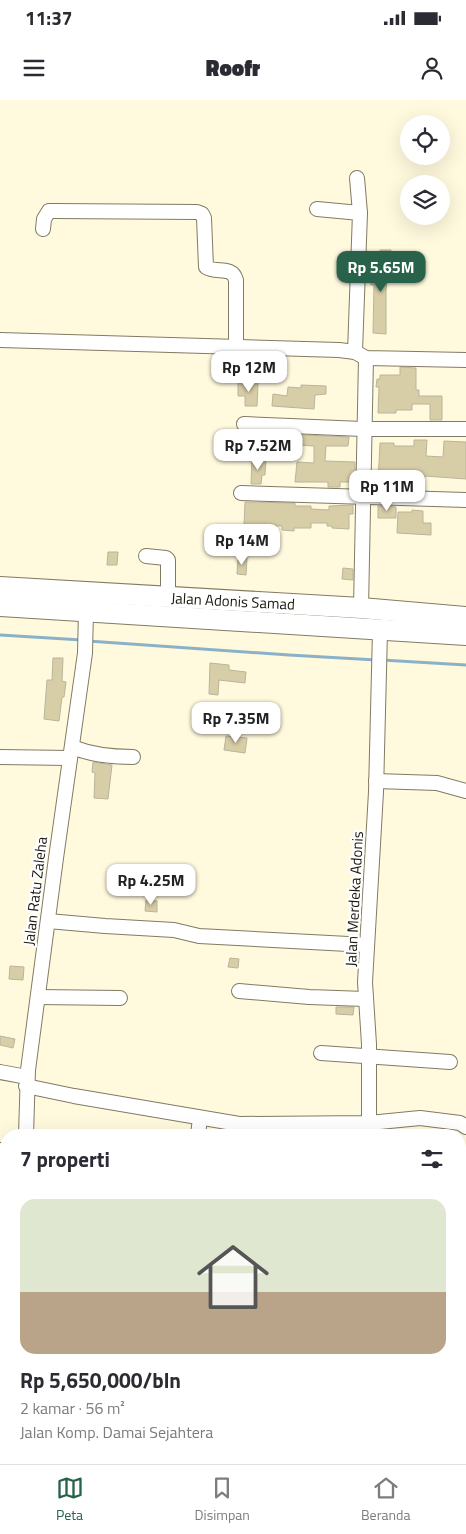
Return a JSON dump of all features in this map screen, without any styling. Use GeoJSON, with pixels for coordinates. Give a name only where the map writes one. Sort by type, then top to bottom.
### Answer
{"type":"FeatureCollection","features":[{"type":"Feature","properties":{"kind":"highway","name":"Jalan Adonis Samad"},"geometry":{"type":"LineString","coordinates":[[0,587],[361,608],[465,626]]}},
{"type":"Feature","properties":{"kind":"highway"},"geometry":{"type":"LineString","coordinates":[[0,606],[86,620],[380,639],[465,626]]}},
{"type":"Feature","properties":{"kind":"street"},"geometry":{"type":"LineString","coordinates":[[357,178],[360,213],[360,355],[363,429],[361,608]]}},
{"type":"Feature","properties":{"kind":"street"},"geometry":{"type":"LineString","coordinates":[[318,209],[360,213]]}},
{"type":"Feature","properties":{"kind":"street"},"geometry":{"type":"LineString","coordinates":[[43,229],[44,219],[49,211],[198,212],[202,214],[204,218],[206,266],[210,269],[230,271],[235,274],[236,347]]}},
{"type":"Feature","properties":{"kind":"street"},"geometry":{"type":"LineString","coordinates":[[0,340],[330,350],[360,355],[466,360]]}},
{"type":"Feature","properties":{"kind":"street"},"geometry":{"type":"LineString","coordinates":[[244,424],[363,429],[466,430]]}},
{"type":"Feature","properties":{"kind":"street"},"geometry":{"type":"LineString","coordinates":[[241,493],[466,500]]}},
{"type":"Feature","properties":{"kind":"street"},"geometry":{"type":"LineString","coordinates":[[146,556],[166,558],[168,560],[168,598]]}},
{"type":"Feature","properties":{"kind":"street","name":"Jalan Ratu Zaleha"},"geometry":{"type":"LineString","coordinates":[[26,1129],[27,1082],[86,653],[86,620]]}},
{"type":"Feature","properties":{"kind":"street","name":"Jalan Merdeka Adonis"},"geometry":{"type":"LineString","coordinates":[[369,1123],[369,1056],[365,999],[376,781],[380,639]]}},
{"type":"Feature","properties":{"kind":"street"},"geometry":{"type":"LineString","coordinates":[[0,757],[85,752],[133,758]]}},
{"type":"Feature","properties":{"kind":"street"},"geometry":{"type":"LineString","coordinates":[[376,781],[438,783],[466,791]]}},
{"type":"Feature","properties":{"kind":"street"},"geometry":{"type":"LineString","coordinates":[[48,921],[174,930],[199,936],[367,945]]}},
{"type":"Feature","properties":{"kind":"street"},"geometry":{"type":"LineString","coordinates":[[239,992],[365,999]]}},
{"type":"Feature","properties":{"kind":"street"},"geometry":{"type":"LineString","coordinates":[[38,997],[120,998]]}},
{"type":"Feature","properties":{"kind":"street"},"geometry":{"type":"LineString","coordinates":[[321,1053],[450,1062]]}},
{"type":"Feature","properties":{"kind":"street"},"geometry":{"type":"LineString","coordinates":[[0,1072],[27,1082],[200,1118],[239,1124],[369,1123],[420,1118],[460,1123],[466,1127]]}},
{"type":"Feature","properties":{"kind":"street"},"geometry":{"type":"LineString","coordinates":[[199,1129],[200,1118]]}},
{"type":"Feature","properties":{"kind":"building"},"geometry":{"type":"Polygon","coordinates":[[[380,250],[391,250],[386,290],[386,334],[373,333],[374,285],[371,285],[371,277],[376,277],[376,273],[379,273],[380,250]]]}},
{"type":"Feature","properties":{"kind":"building"},"geometry":{"type":"Polygon","coordinates":[[[400,367],[416,368],[416,390],[419,390],[419,396],[442,396],[442,420],[430,420],[430,404],[412,404],[412,410],[396,410],[396,413],[378,413],[379,387],[376,387],[377,379],[380,379],[380,375],[400,375],[400,367]]]}},
{"type":"Feature","properties":{"kind":"building"},"geometry":{"type":"Polygon","coordinates":[[[238,382],[258,382],[257,406],[245,406],[245,396],[238,396],[238,382]]]}},
{"type":"Feature","properties":{"kind":"building"},"geometry":{"type":"Polygon","coordinates":[[[301,385],[326,386],[326,394],[315,395],[314,409],[272,406],[273,394],[287,396],[288,387],[301,388],[301,385]]]}},
{"type":"Feature","properties":{"kind":"building"},"geometry":{"type":"Polygon","coordinates":[[[236,429],[243,433],[252,433],[250,457],[235,456],[236,429]]]}},
{"type":"Feature","properties":{"kind":"building"},"geometry":{"type":"Polygon","coordinates":[[[282,434],[349,437],[348,446],[326,446],[325,461],[355,462],[355,474],[353,474],[352,482],[340,482],[340,487],[328,487],[328,482],[295,482],[297,462],[314,463],[314,446],[297,445],[296,459],[282,459],[282,434]]]}},
{"type":"Feature","properties":{"kind":"building"},"geometry":{"type":"Polygon","coordinates":[[[414,440],[427,440],[426,456],[443,457],[444,441],[466,442],[466,479],[425,476],[397,477],[397,484],[378,483],[380,443],[394,443],[394,446],[414,446],[414,440]]]}},
{"type":"Feature","properties":{"kind":"building"},"geometry":{"type":"Polygon","coordinates":[[[252,459],[266,459],[265,475],[262,475],[261,484],[251,484],[252,459]]]}},
{"type":"Feature","properties":{"kind":"building"},"geometry":{"type":"Polygon","coordinates":[[[245,502],[295,503],[295,506],[311,506],[311,509],[329,510],[329,506],[353,505],[353,514],[349,514],[349,529],[332,528],[332,526],[327,526],[327,523],[311,523],[311,528],[294,528],[294,531],[282,530],[282,526],[244,525],[245,502]]]}},
{"type":"Feature","properties":{"kind":"building"},"geometry":{"type":"Polygon","coordinates":[[[378,506],[396,507],[396,518],[378,518],[378,506]]]}},
{"type":"Feature","properties":{"kind":"building"},"geometry":{"type":"Polygon","coordinates":[[[412,510],[423,511],[423,523],[431,523],[431,535],[397,533],[398,512],[412,512],[412,510]]]}},
{"type":"Feature","properties":{"kind":"building"},"geometry":{"type":"Polygon","coordinates":[[[108,552],[118,552],[117,565],[107,565],[108,552]]]}},
{"type":"Feature","properties":{"kind":"building"},"geometry":{"type":"Polygon","coordinates":[[[238,558],[247,558],[246,575],[237,574],[238,558]]]}},
{"type":"Feature","properties":{"kind":"building"},"geometry":{"type":"Polygon","coordinates":[[[343,568],[353,569],[353,580],[342,579],[343,568]]]}},
{"type":"Feature","properties":{"kind":"building"},"geometry":{"type":"Polygon","coordinates":[[[53,658],[63,658],[62,681],[66,682],[59,721],[44,719],[47,680],[52,680],[53,658]]]}},
{"type":"Feature","properties":{"kind":"building"},"geometry":{"type":"Polygon","coordinates":[[[210,663],[229,665],[229,670],[246,672],[245,683],[219,680],[218,695],[209,694],[210,663]]]}},
{"type":"Feature","properties":{"kind":"building"},"geometry":{"type":"Polygon","coordinates":[[[226,736],[247,738],[245,753],[224,750],[226,736]]]}},
{"type":"Feature","properties":{"kind":"building"},"geometry":{"type":"Polygon","coordinates":[[[93,762],[112,765],[108,799],[94,798],[95,773],[92,772],[93,762]]]}},
{"type":"Feature","properties":{"kind":"building"},"geometry":{"type":"Polygon","coordinates":[[[146,900],[157,901],[157,912],[145,911],[146,900]]]}},
{"type":"Feature","properties":{"kind":"building"},"geometry":{"type":"Polygon","coordinates":[[[230,958],[239,959],[238,968],[228,967],[230,958]]]}},
{"type":"Feature","properties":{"kind":"building"},"geometry":{"type":"Polygon","coordinates":[[[10,966],[24,967],[23,980],[9,979],[10,966]]]}},
{"type":"Feature","properties":{"kind":"building"},"geometry":{"type":"Polygon","coordinates":[[[336,1007],[354,1007],[353,1015],[336,1014],[336,1007]]]}},
{"type":"Feature","properties":{"kind":"building"},"geometry":{"type":"Polygon","coordinates":[[[0,1036],[15,1039],[13,1048],[0,1045],[0,1036]]]}},
{"type":"Feature","properties":{"kind":"waterway"},"geometry":{"type":"LineString","coordinates":[[0,635],[82,640]]}},
{"type":"Feature","properties":{"kind":"waterway"},"geometry":{"type":"LineString","coordinates":[[88,641],[376,660]]}},
{"type":"Feature","properties":{"kind":"waterway"},"geometry":{"type":"LineString","coordinates":[[382,660],[466,665]]}}]}
